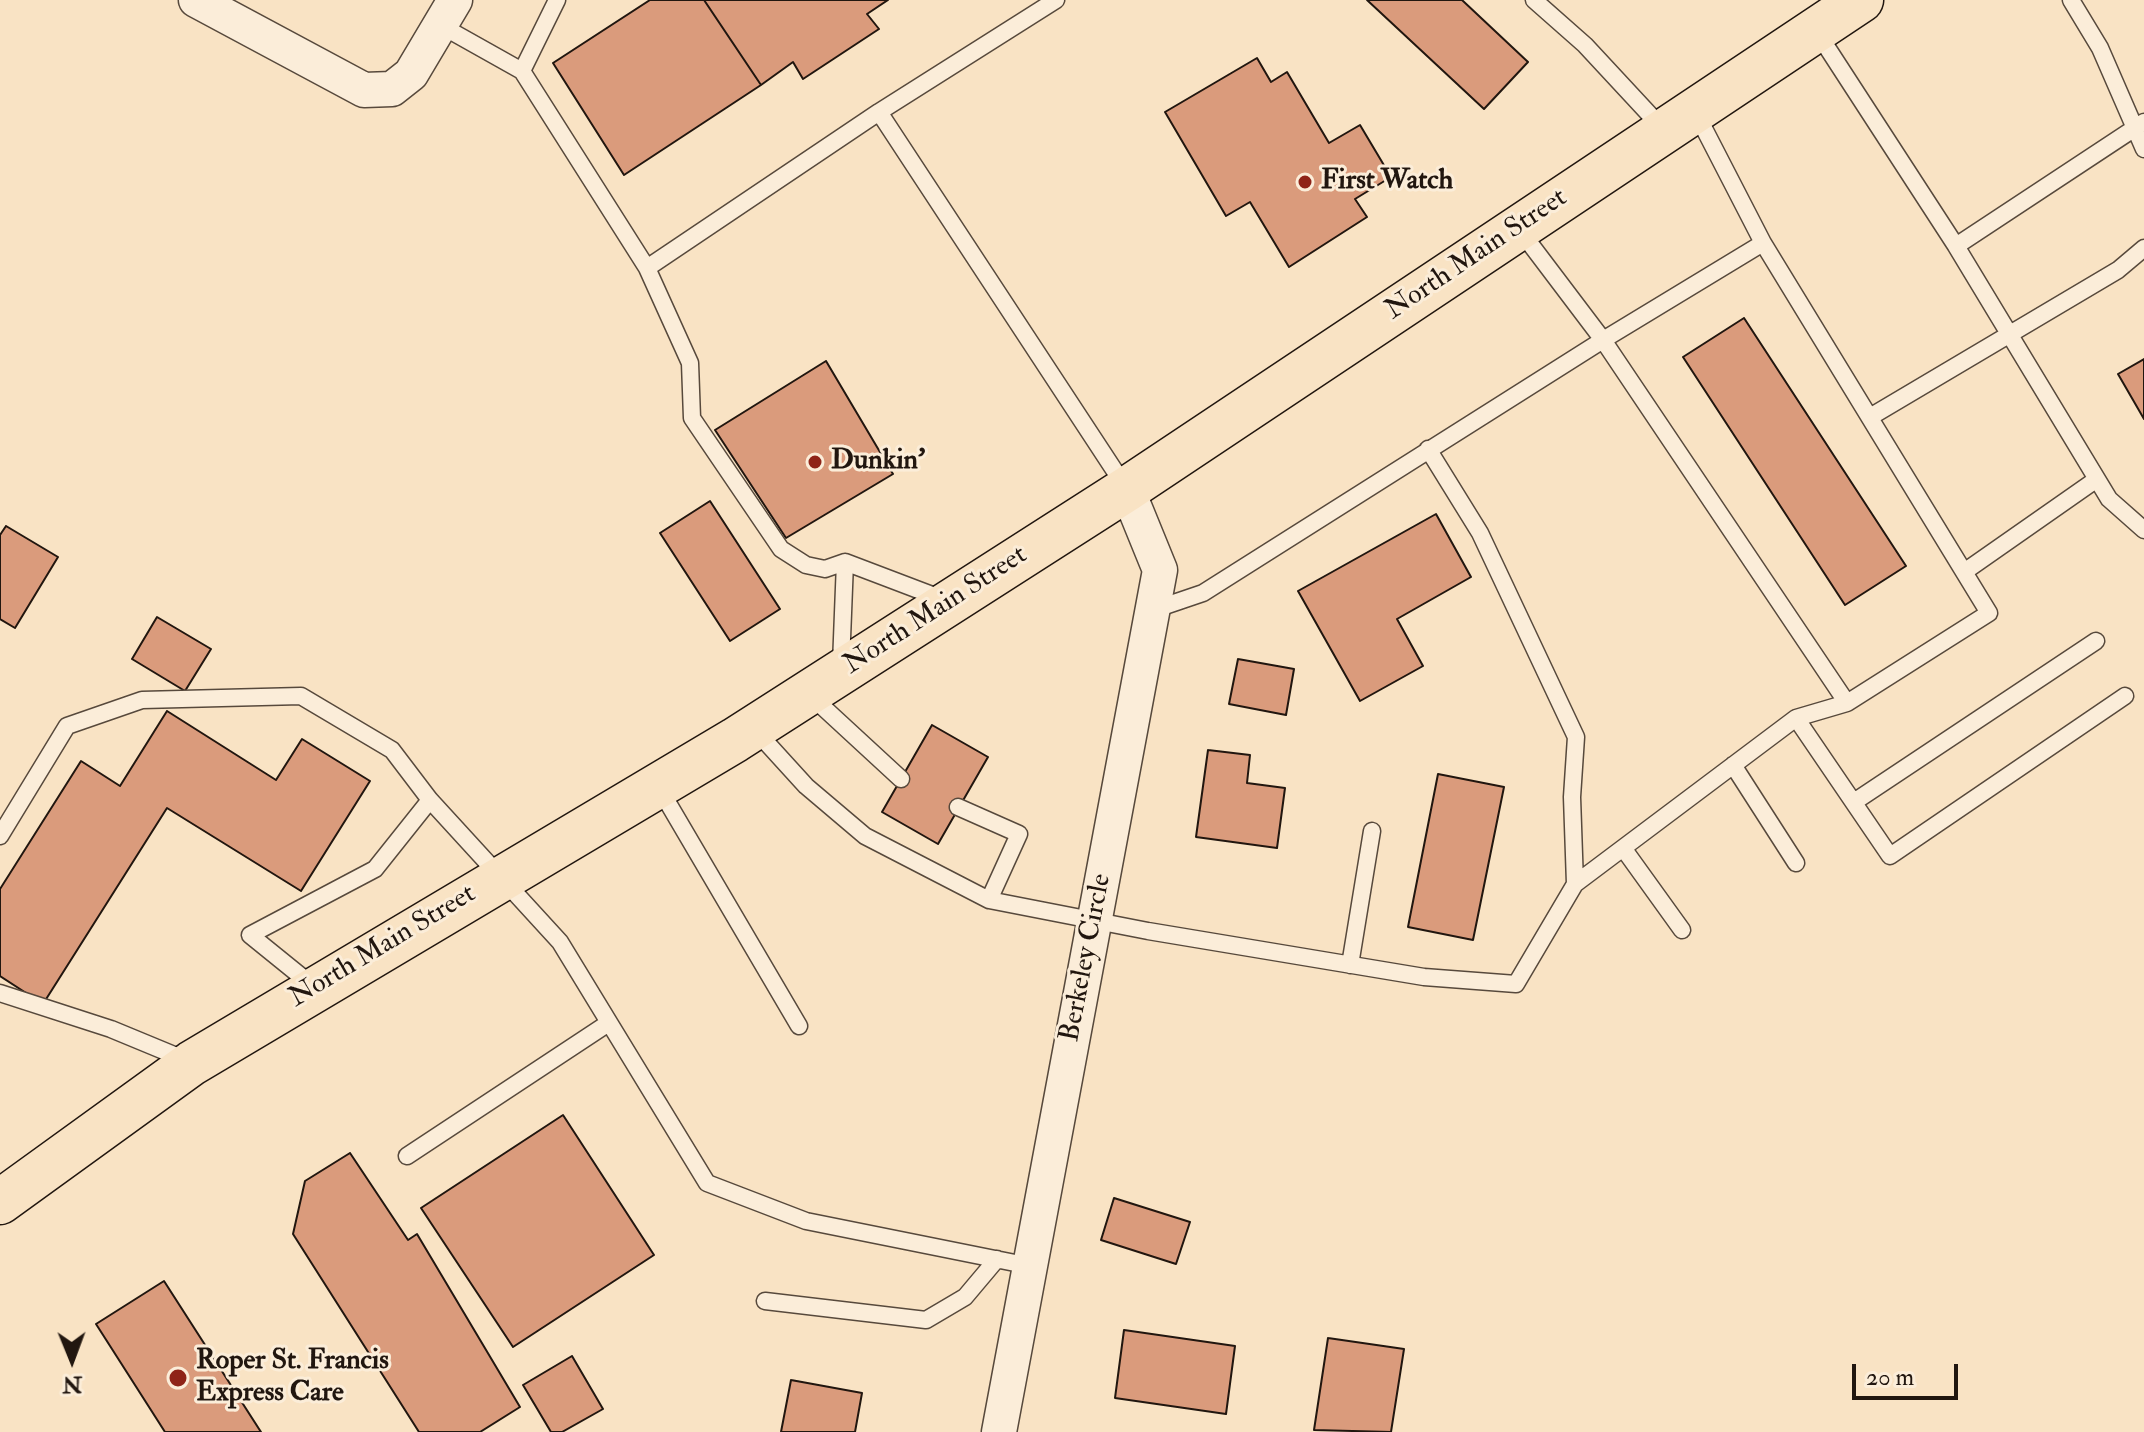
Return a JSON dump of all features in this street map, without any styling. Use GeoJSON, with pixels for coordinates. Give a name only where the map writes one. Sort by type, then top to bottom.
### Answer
{"type":"FeatureCollection","features":[{"type":"Feature","properties":{"kind":"main road","name":"North Main Street"},"geometry":{"type":"LineString","coordinates":[[0,1202],[192,1063],[825,683],[1127,489],[1861,0]]}},
{"type":"Feature","properties":{"kind":"street"},"geometry":{"type":"LineString","coordinates":[[196,0],[364,90],[392,89],[411,74],[448,12]]}},
{"type":"Feature","properties":{"kind":"street","name":"Berkeley Circle"},"geometry":{"type":"LineString","coordinates":[[999,1432],[1013,1262],[1094,921],[1160,570],[1127,489]]}},
{"type":"Feature","properties":{"kind":"lane"},"geometry":{"type":"LineString","coordinates":[[522,71],[557,0]]}},
{"type":"Feature","properties":{"kind":"lane"},"geometry":{"type":"LineString","coordinates":[[647,268],[879,112],[1056,0]]}},
{"type":"Feature","properties":{"kind":"lane"},"geometry":{"type":"LineString","coordinates":[[753,728],[806,786],[865,836],[989,900],[1424,977],[1516,984],[1575,884],[1796,718],[1847,703],[1989,613],[1763,243],[1680,121],[1534,0]]}},
{"type":"Feature","properties":{"kind":"lane"},"geometry":{"type":"LineString","coordinates":[[2071,0],[2100,48],[2139,125],[2144,149]]}},
{"type":"Feature","properties":{"kind":"lane"},"geometry":{"type":"LineString","coordinates":[[448,12],[522,71],[647,268],[690,363],[692,418],[781,549],[806,565],[825,569],[845,562],[950,602]]}},
{"type":"Feature","properties":{"kind":"lane"},"geometry":{"type":"LineString","coordinates":[[1816,30],[1956,246],[2109,499],[2144,530]]}},
{"type":"Feature","properties":{"kind":"lane"},"geometry":{"type":"LineString","coordinates":[[879,112],[1127,489]]}},
{"type":"Feature","properties":{"kind":"lane"},"geometry":{"type":"LineString","coordinates":[[1956,246],[2139,125]]}},
{"type":"Feature","properties":{"kind":"lane"},"geometry":{"type":"LineString","coordinates":[[1518,228],[1603,340],[1847,703]]}},
{"type":"Feature","properties":{"kind":"lane"},"geometry":{"type":"LineString","coordinates":[[1153,610],[1203,593],[1428,449],[1763,243]]}},
{"type":"Feature","properties":{"kind":"lane"},"geometry":{"type":"LineString","coordinates":[[1870,417],[2118,270],[2144,248]]}},
{"type":"Feature","properties":{"kind":"lane"},"geometry":{"type":"LineString","coordinates":[[1428,449],[1480,533],[1576,737],[1572,797],[1575,884]]}},
{"type":"Feature","properties":{"kind":"lane"},"geometry":{"type":"LineString","coordinates":[[1964,572],[2097,479]]}},
{"type":"Feature","properties":{"kind":"lane"},"geometry":{"type":"LineString","coordinates":[[845,562],[825,683],[901,779]]}},
{"type":"Feature","properties":{"kind":"lane"},"geometry":{"type":"LineString","coordinates":[[1854,802],[2096,641]]}},
{"type":"Feature","properties":{"kind":"lane"},"geometry":{"type":"LineString","coordinates":[[0,836],[67,726],[142,700],[301,696],[392,750],[430,800],[560,942],[607,1024],[707,1183],[806,1221],[1013,1262]]}},
{"type":"Feature","properties":{"kind":"lane"},"geometry":{"type":"LineString","coordinates":[[1796,718],[1890,856],[2125,696]]}},
{"type":"Feature","properties":{"kind":"lane"},"geometry":{"type":"LineString","coordinates":[[1733,765],[1796,863]]}},
{"type":"Feature","properties":{"kind":"lane"},"geometry":{"type":"LineString","coordinates":[[658,785],[799,1026]]}},
{"type":"Feature","properties":{"kind":"lane"},"geometry":{"type":"LineString","coordinates":[[315,987],[250,935],[375,869],[430,800]]}},
{"type":"Feature","properties":{"kind":"lane"},"geometry":{"type":"LineString","coordinates":[[958,807],[1019,834],[989,900]]}},
{"type":"Feature","properties":{"kind":"lane"},"geometry":{"type":"LineString","coordinates":[[1350,965],[1372,831]]}},
{"type":"Feature","properties":{"kind":"lane"},"geometry":{"type":"LineString","coordinates":[[1623,848],[1682,930]]}},
{"type":"Feature","properties":{"kind":"lane"},"geometry":{"type":"LineString","coordinates":[[0,993],[111,1029],[192,1063]]}},
{"type":"Feature","properties":{"kind":"lane"},"geometry":{"type":"LineString","coordinates":[[407,1156],[607,1024]]}},
{"type":"Feature","properties":{"kind":"lane"},"geometry":{"type":"LineString","coordinates":[[765,1301],[926,1320],[965,1297],[1013,1262]]}},
{"type":"Feature","properties":{"kind":"building"},"geometry":{"type":"Polygon","coordinates":[[[650,0],[704,0],[761,85],[624,175],[553,63],[650,0]]]}},
{"type":"Feature","properties":{"kind":"building"},"geometry":{"type":"Polygon","coordinates":[[[704,0],[888,0],[867,14],[879,29],[803,79],[793,62],[761,85],[704,0]]]}},
{"type":"Feature","properties":{"kind":"building"},"geometry":{"type":"Polygon","coordinates":[[[1367,0],[1462,0],[1528,62],[1484,109],[1367,0]]]}},
{"type":"Feature","properties":{"kind":"building"},"geometry":{"type":"Polygon","coordinates":[[[1257,58],[1271,82],[1287,72],[1329,143],[1360,125],[1391,177],[1355,199],[1367,217],[1289,267],[1250,202],[1226,216],[1165,112],[1257,58]]]}},
{"type":"Feature","properties":{"kind":"building"},"geometry":{"type":"Polygon","coordinates":[[[1744,318],[1906,566],[1845,605],[1683,357],[1744,318]]]}},
{"type":"Feature","properties":{"kind":"building"},"geometry":{"type":"Polygon","coordinates":[[[2144,359],[2144,419],[2118,374],[2144,359]]]}},
{"type":"Feature","properties":{"kind":"building"},"geometry":{"type":"Polygon","coordinates":[[[826,361],[893,474],[786,538],[715,430],[826,361]]]}},
{"type":"Feature","properties":{"kind":"building"},"geometry":{"type":"Polygon","coordinates":[[[710,501],[780,609],[730,641],[660,533],[710,501]]]}},
{"type":"Feature","properties":{"kind":"building"},"geometry":{"type":"Polygon","coordinates":[[[1436,514],[1471,577],[1397,619],[1423,666],[1360,701],[1298,591],[1436,514]]]}},
{"type":"Feature","properties":{"kind":"building"},"geometry":{"type":"Polygon","coordinates":[[[6,526],[58,557],[15,628],[0,619],[0,535],[6,526]]]}},
{"type":"Feature","properties":{"kind":"building"},"geometry":{"type":"Polygon","coordinates":[[[157,617],[211,649],[185,691],[132,659],[157,617]]]}},
{"type":"Feature","properties":{"kind":"building"},"geometry":{"type":"Polygon","coordinates":[[[1238,659],[1294,669],[1286,715],[1229,704],[1238,659]]]}},
{"type":"Feature","properties":{"kind":"building"},"geometry":{"type":"Polygon","coordinates":[[[167,711],[276,780],[302,739],[370,781],[301,891],[167,808],[43,1004],[0,976],[0,889],[81,761],[120,786],[167,711]]]}},
{"type":"Feature","properties":{"kind":"building"},"geometry":{"type":"Polygon","coordinates":[[[932,725],[988,757],[938,844],[882,812],[932,725]]]}},
{"type":"Feature","properties":{"kind":"building"},"geometry":{"type":"Polygon","coordinates":[[[1208,750],[1250,755],[1247,783],[1285,788],[1277,848],[1196,837],[1208,750]]]}},
{"type":"Feature","properties":{"kind":"building"},"geometry":{"type":"Polygon","coordinates":[[[1438,774],[1504,787],[1473,940],[1408,927],[1438,774]]]}},
{"type":"Feature","properties":{"kind":"building"},"geometry":{"type":"Polygon","coordinates":[[[563,1115],[654,1255],[513,1347],[421,1208],[563,1115]]]}},
{"type":"Feature","properties":{"kind":"building"},"geometry":{"type":"Polygon","coordinates":[[[350,1153],[408,1240],[417,1234],[520,1407],[480,1432],[419,1432],[293,1234],[305,1181],[350,1153]]]}},
{"type":"Feature","properties":{"kind":"building"},"geometry":{"type":"Polygon","coordinates":[[[1114,1198],[1190,1222],[1176,1264],[1101,1240],[1114,1198]]]}},
{"type":"Feature","properties":{"kind":"building","name":"Roper St. Francis Express Care"},"geometry":{"type":"Polygon","coordinates":[[[164,1281],[261,1432],[165,1432],[96,1324],[164,1281]]]}},
{"type":"Feature","properties":{"kind":"building"},"geometry":{"type":"Polygon","coordinates":[[[1124,1330],[1235,1346],[1226,1414],[1115,1398],[1124,1330]]]}},
{"type":"Feature","properties":{"kind":"building"},"geometry":{"type":"Polygon","coordinates":[[[1328,1338],[1404,1349],[1391,1432],[1314,1430],[1328,1338]]]}},
{"type":"Feature","properties":{"kind":"building"},"geometry":{"type":"Polygon","coordinates":[[[572,1356],[603,1409],[562,1432],[551,1432],[523,1385],[572,1356]]]}},
{"type":"Feature","properties":{"kind":"building"},"geometry":{"type":"Polygon","coordinates":[[[791,1380],[862,1393],[855,1432],[781,1432],[791,1380]]]}},
{"type":"Feature","properties":{"kind":"place","name":"First Watch"},"geometry":{"type":"Point","coordinates":[1305,182]}},
{"type":"Feature","properties":{"kind":"place","name":"Dunkin'"},"geometry":{"type":"Point","coordinates":[815,462]}},
{"type":"Feature","properties":{"kind":"place","name":"Roper St. Francis Express Care"},"geometry":{"type":"Point","coordinates":[178,1378]}}]}
